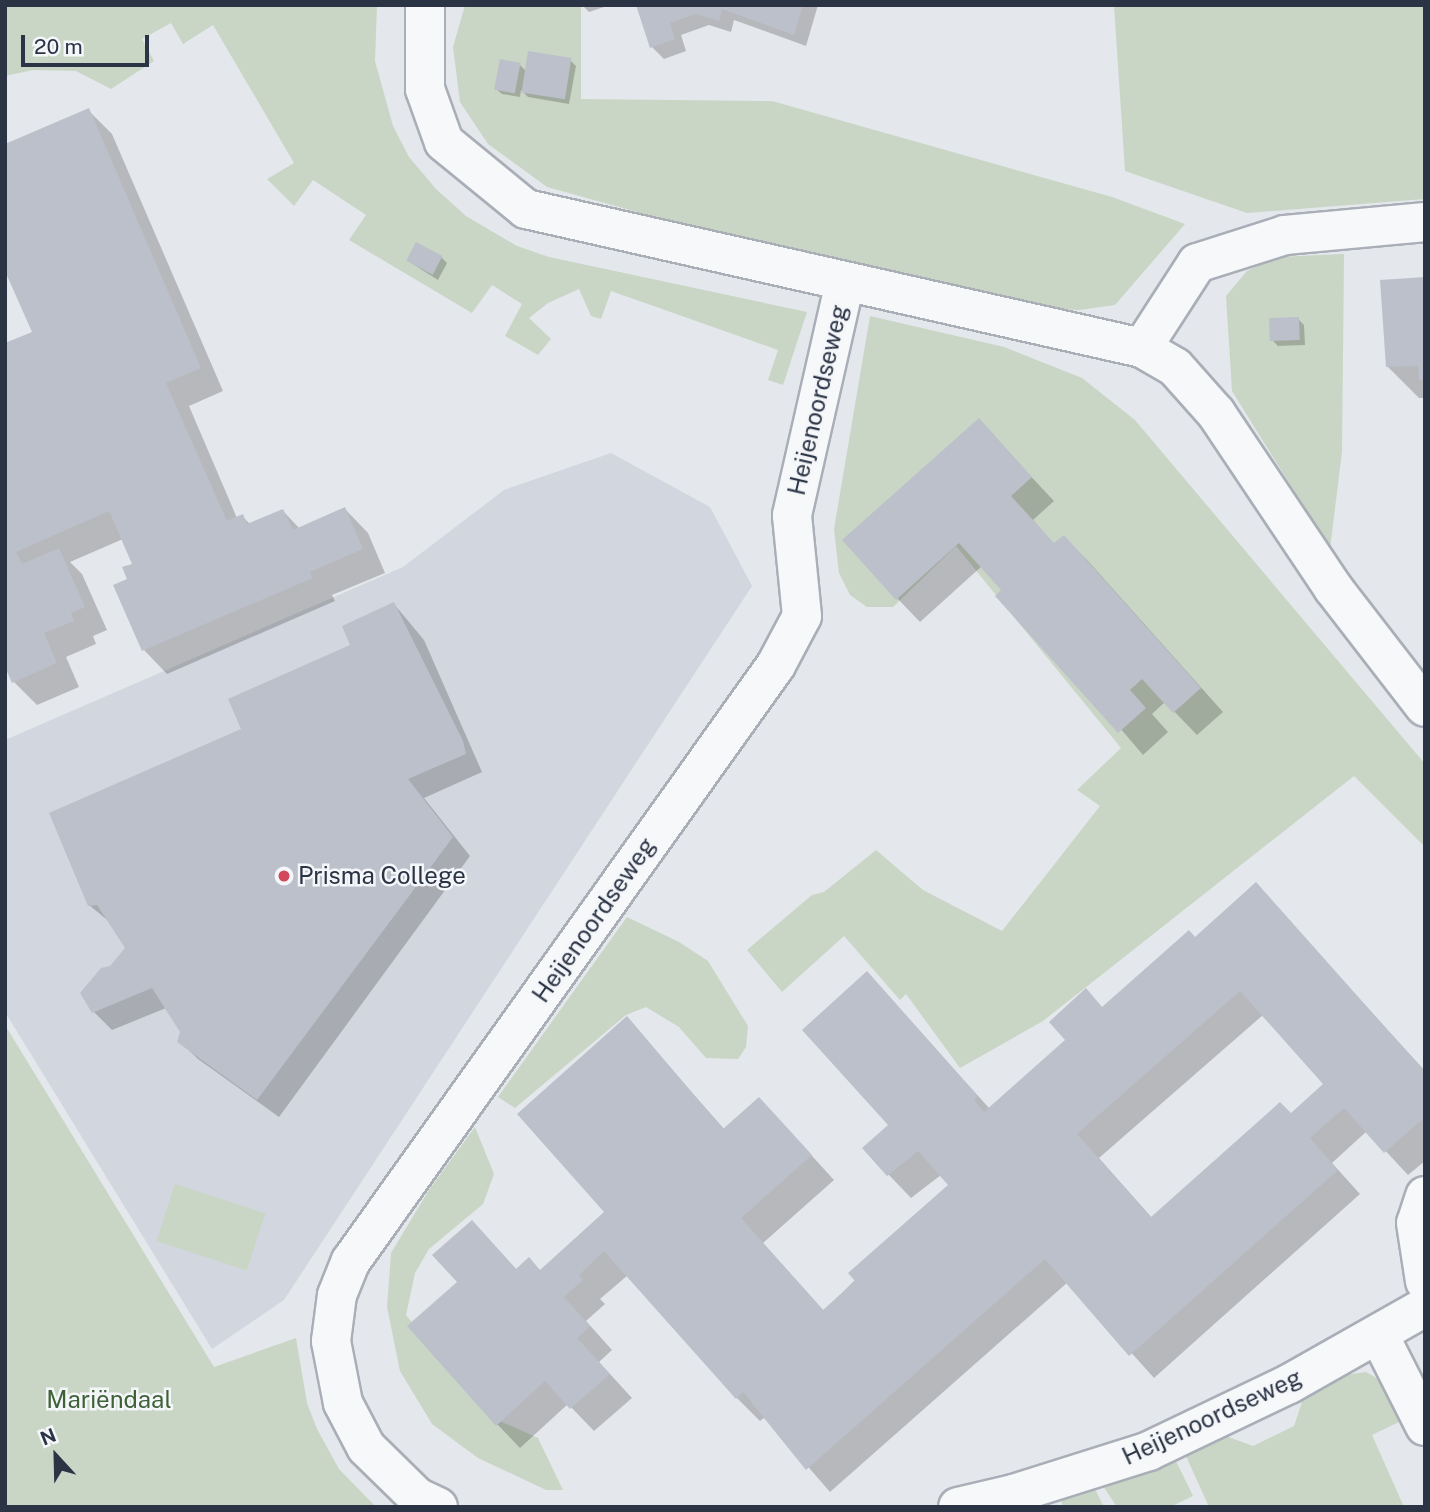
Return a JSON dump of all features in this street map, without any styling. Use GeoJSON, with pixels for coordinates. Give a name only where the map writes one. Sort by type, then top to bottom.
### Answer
{"type":"FeatureCollection","features":[{"type":"Feature","properties":{"kind":"street","name":"Heijenoordseweg"},"geometry":{"type":"LineString","coordinates":[[425,5],[425,89],[444,142],[526,209],[1142,348],[1175,367],[1216,413],[1332,588],[1425,706]]}},
{"type":"Feature","properties":{"kind":"street"},"geometry":{"type":"LineString","coordinates":[[1142,348],[1197,263],[1285,235],[1425,222]]}},
{"type":"Feature","properties":{"kind":"street","name":"Heijenoordseweg"},"geometry":{"type":"LineString","coordinates":[[439,1507],[417,1497],[366,1447],[343,1403],[331,1341],[337,1295],[351,1261],[776,665],[802,616],[792,515],[845,282]]}},
{"type":"Feature","properties":{"kind":"street"},"geometry":{"type":"LineString","coordinates":[[1425,1196],[1416,1223],[1425,1281]]}},
{"type":"Feature","properties":{"kind":"street","name":"Heijenoordseweg"},"geometry":{"type":"LineString","coordinates":[[958,1507],[1013,1494],[1149,1451],[1289,1384],[1425,1307]]}},
{"type":"Feature","properties":{"kind":"street"},"geometry":{"type":"LineString","coordinates":[[1379,1335],[1425,1426]]}},
{"type":"Feature","properties":{"kind":"shaded area","name":"Prisma College"},"geometry":{"type":"Polygon","coordinates":[[[611,453],[710,507],[752,586],[284,1300],[212,1349],[5,1012],[5,740],[403,567],[504,490],[611,453]]]}},
{"type":"Feature","properties":{"kind":"green space"},"geometry":{"type":"Polygon","coordinates":[[[5,5],[377,5],[375,61],[393,126],[409,157],[436,189],[466,216],[517,246],[549,257],[807,312],[783,385],[768,380],[778,350],[611,291],[601,319],[591,316],[579,289],[548,303],[529,318],[551,339],[538,355],[505,336],[522,304],[492,285],[472,313],[349,240],[366,215],[313,180],[294,206],[267,179],[294,163],[213,25],[183,44],[171,23],[142,39],[154,61],[111,89],[76,71],[33,70],[5,76],[5,5]]]}},
{"type":"Feature","properties":{"kind":"green space"},"geometry":{"type":"Polygon","coordinates":[[[465,5],[581,5],[581,99],[772,101],[1112,197],[1185,224],[1115,305],[1079,310],[1020,307],[878,279],[547,187],[488,144],[460,102],[453,47],[465,5]]]}},
{"type":"Feature","properties":{"kind":"green space"},"geometry":{"type":"Polygon","coordinates":[[[1114,5],[1425,5],[1425,199],[1247,213],[1125,171],[1114,5]]]}},
{"type":"Feature","properties":{"kind":"green space"},"geometry":{"type":"Polygon","coordinates":[[[1344,254],[1342,452],[1330,549],[1232,391],[1226,296],[1247,271],[1276,257],[1344,254]]]}},
{"type":"Feature","properties":{"kind":"green space"},"geometry":{"type":"Polygon","coordinates":[[[870,316],[1004,347],[1082,378],[1135,420],[1425,764],[1425,847],[1354,776],[1043,1021],[960,1068],[906,994],[900,1000],[844,936],[782,992],[747,950],[812,895],[824,892],[876,850],[923,890],[1002,931],[1100,806],[1077,790],[1121,748],[956,546],[893,607],[867,607],[850,595],[839,573],[834,529],[870,316]]]}},
{"type":"Feature","properties":{"kind":"green space"},"geometry":{"type":"Polygon","coordinates":[[[627,917],[679,942],[708,961],[748,1026],[746,1047],[738,1059],[706,1058],[679,1027],[646,1007],[626,1015],[515,1108],[498,1097],[627,917]]]}},
{"type":"Feature","properties":{"kind":"green space","name":"Mariëndaal"},"geometry":{"type":"Polygon","coordinates":[[[5,1025],[214,1367],[296,1338],[307,1403],[317,1429],[339,1469],[376,1507],[5,1507],[5,1025]]]}},
{"type":"Feature","properties":{"kind":"green space"},"geometry":{"type":"Polygon","coordinates":[[[475,1127],[494,1174],[483,1204],[429,1249],[415,1273],[406,1315],[491,1417],[538,1438],[563,1490],[546,1490],[478,1458],[432,1424],[400,1371],[387,1307],[391,1253],[429,1190],[475,1127]]]}},
{"type":"Feature","properties":{"kind":"green space"},"geometry":{"type":"Polygon","coordinates":[[[175,1184],[265,1213],[247,1270],[156,1241],[175,1184]]]}},
{"type":"Feature","properties":{"kind":"green space"},"geometry":{"type":"Polygon","coordinates":[[[1366,1372],[1383,1382],[1401,1421],[1372,1435],[1404,1507],[1209,1507],[1185,1454],[1223,1435],[1253,1446],[1294,1426],[1304,1396],[1345,1375],[1366,1372]]]}},
{"type":"Feature","properties":{"kind":"green space"},"geometry":{"type":"Polygon","coordinates":[[[1174,1457],[1193,1496],[1170,1507],[1117,1507],[1101,1483],[1174,1457]]]}},
{"type":"Feature","properties":{"kind":"green space"},"geometry":{"type":"Polygon","coordinates":[[[1094,1487],[1104,1507],[1063,1507],[1061,1500],[1094,1487]]]}},
{"type":"Feature","properties":{"kind":"building"},"geometry":{"type":"Polygon","coordinates":[[[636,5],[803,5],[794,35],[722,9],[719,21],[696,14],[670,23],[675,39],[650,48],[636,5]]]}},
{"type":"Feature","properties":{"kind":"building"},"geometry":{"type":"Polygon","coordinates":[[[528,51],[571,58],[565,99],[521,92],[528,51]]]}},
{"type":"Feature","properties":{"kind":"building"},"geometry":{"type":"Polygon","coordinates":[[[500,59],[521,63],[515,93],[494,89],[500,59]]]}},
{"type":"Feature","properties":{"kind":"building"},"geometry":{"type":"Polygon","coordinates":[[[89,108],[201,368],[166,383],[227,521],[243,514],[247,524],[283,509],[293,530],[345,507],[363,549],[310,572],[313,578],[142,651],[113,585],[127,579],[122,567],[132,564],[109,511],[16,552],[22,564],[59,548],[85,607],[71,613],[74,621],[44,633],[57,663],[12,683],[5,667],[5,343],[32,332],[5,271],[5,144],[89,108]]]}},
{"type":"Feature","properties":{"kind":"building"},"geometry":{"type":"Polygon","coordinates":[[[416,242],[442,256],[433,275],[406,261],[416,242]]]}},
{"type":"Feature","properties":{"kind":"building"},"geometry":{"type":"Polygon","coordinates":[[[1425,277],[1425,380],[1419,380],[1418,366],[1386,367],[1380,280],[1425,277]]]}},
{"type":"Feature","properties":{"kind":"building"},"geometry":{"type":"Polygon","coordinates":[[[1299,317],[1300,340],[1270,341],[1269,318],[1299,317]]]}},
{"type":"Feature","properties":{"kind":"building"},"geometry":{"type":"Polygon","coordinates":[[[979,418],[1032,477],[1011,496],[1054,543],[1064,535],[1201,688],[1173,713],[1142,679],[1130,690],[1146,708],[1118,733],[995,596],[1001,590],[959,543],[896,600],[842,540],[979,418]]]}},
{"type":"Feature","properties":{"kind":"building"},"geometry":{"type":"Polygon","coordinates":[[[394,602],[463,741],[466,754],[408,779],[453,837],[257,1100],[177,1042],[180,1032],[152,988],[92,1013],[80,993],[101,968],[110,966],[125,948],[97,905],[88,906],[49,813],[241,729],[228,699],[350,645],[342,626],[394,602]]]}},
{"type":"Feature","properties":{"kind":"building"},"geometry":{"type":"Polygon","coordinates":[[[1256,882],[1425,1072],[1425,1117],[1384,1153],[1344,1108],[1310,1138],[1338,1170],[1129,1356],[1045,1259],[806,1470],[743,1392],[736,1399],[604,1251],[579,1275],[583,1280],[564,1297],[590,1326],[577,1338],[610,1374],[570,1409],[545,1381],[496,1426],[407,1326],[457,1282],[432,1255],[472,1220],[516,1269],[529,1257],[540,1270],[604,1212],[517,1114],[627,1016],[723,1129],[759,1097],[812,1155],[741,1218],[823,1310],[855,1281],[848,1273],[948,1185],[918,1151],[887,1176],[862,1148],[888,1125],[802,1030],[867,971],[978,1096],[974,1100],[984,1112],[1065,1040],[1049,1022],[1086,988],[1102,1007],[1189,930],[1195,937],[1256,882]],[[1240,991],[1077,1134],[1151,1217],[1280,1102],[1291,1113],[1323,1084],[1240,991]]]}},
{"type":"Feature","properties":{"kind":"place","name":"Prisma College"},"geometry":{"type":"Point","coordinates":[284,876]}}]}
